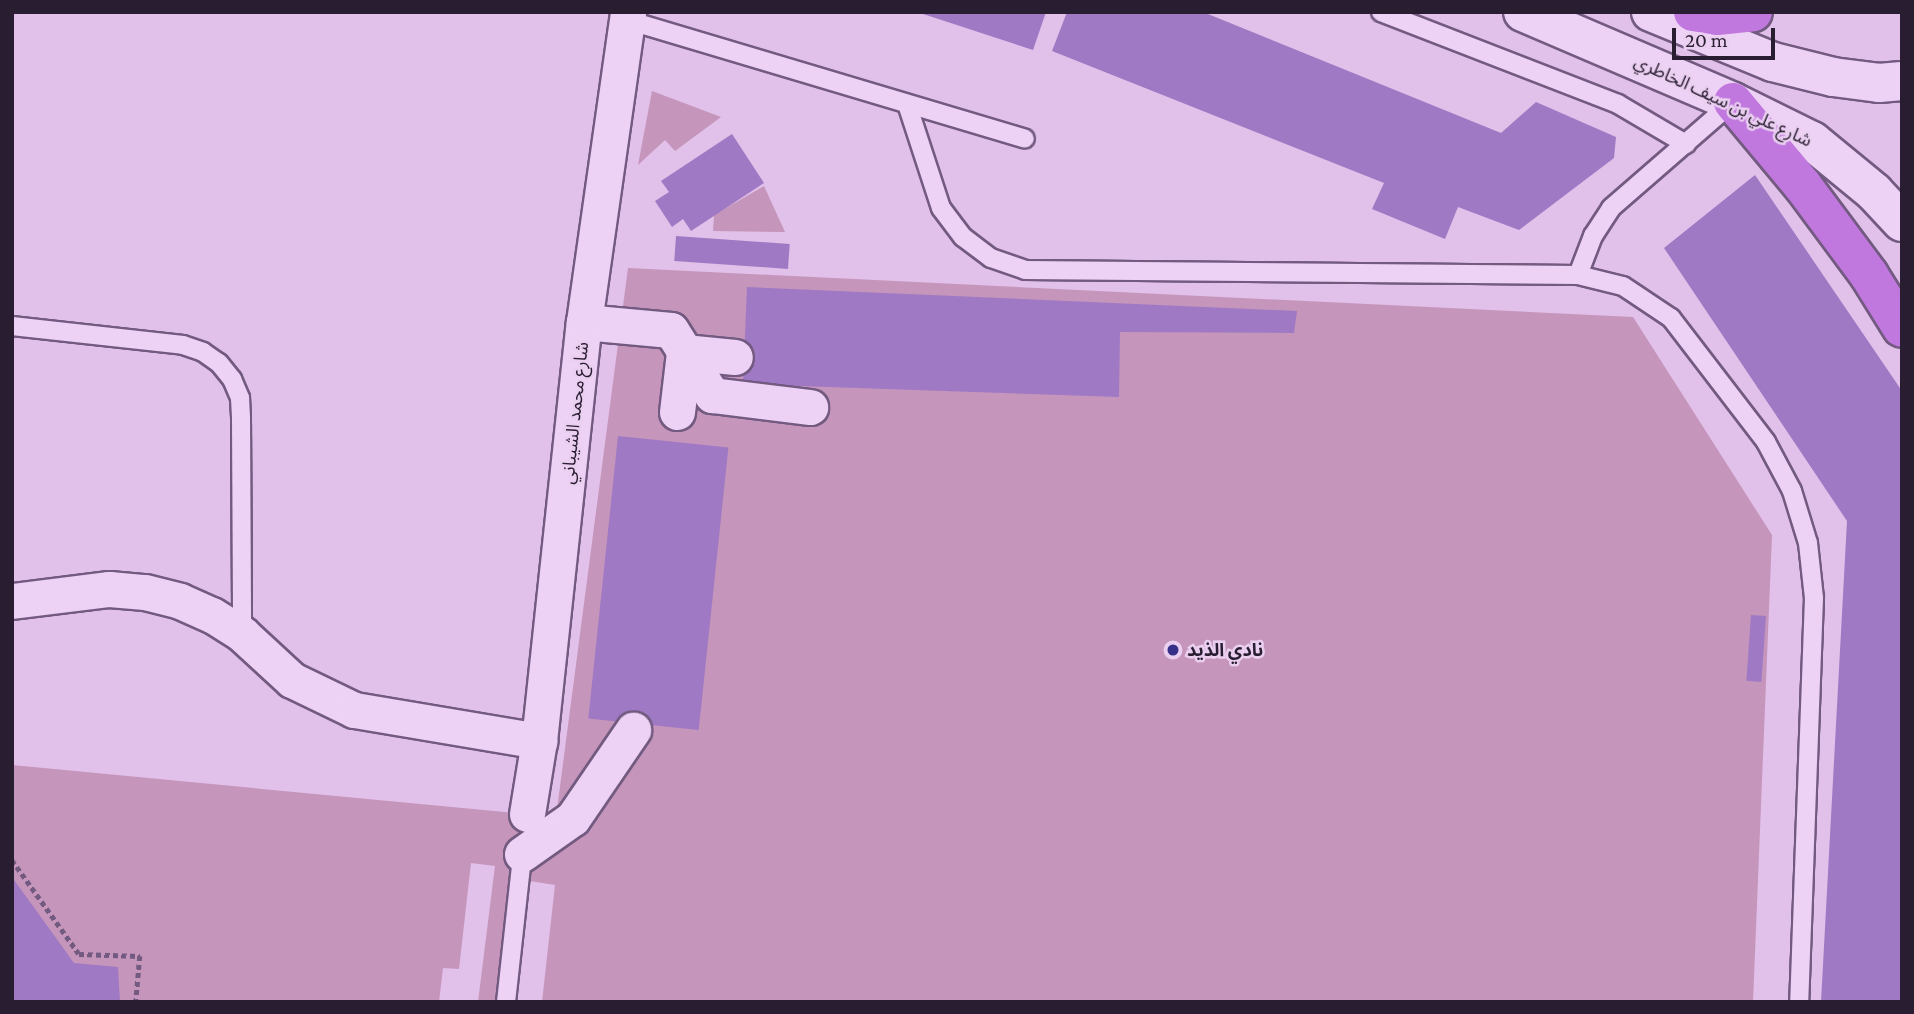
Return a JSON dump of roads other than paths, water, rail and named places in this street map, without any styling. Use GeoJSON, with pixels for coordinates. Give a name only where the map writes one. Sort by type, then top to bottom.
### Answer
{"type":"FeatureCollection","features":[{"type":"Feature","properties":{"kind":"highway"},"geometry":{"type":"LineString","coordinates":[[1693,12],[1717,16],[1753,12]]}},
{"type":"Feature","properties":{"kind":"highway"},"geometry":{"type":"LineString","coordinates":[[1733,102],[1803,186],[1869,275],[1902,328]]}},
{"type":"Feature","properties":{"kind":"street","name":"شارع علي بن سيف الخاطري"},"geometry":{"type":"LineString","coordinates":[[1523,12],[1733,102],[1812,141],[1874,192],[1902,222]]}},
{"type":"Feature","properties":{"kind":"street"},"geometry":{"type":"LineString","coordinates":[[1651,12],[1773,62],[1833,77],[1879,83],[1902,81]]}},
{"type":"Feature","properties":{"kind":"street","name":"شارع محمد الشيباني"},"geometry":{"type":"LineString","coordinates":[[527,814],[539,741],[584,321],[628,16]]}},
{"type":"Feature","properties":{"kind":"street"},"geometry":{"type":"LineString","coordinates":[[584,321],[671,330],[712,395],[810,407]]}},
{"type":"Feature","properties":{"kind":"street"},"geometry":{"type":"LineString","coordinates":[[684,352],[735,357]]}},
{"type":"Feature","properties":{"kind":"street"},"geometry":{"type":"LineString","coordinates":[[677,412],[684,352]]}},
{"type":"Feature","properties":{"kind":"street"},"geometry":{"type":"LineString","coordinates":[[12,601],[109,589],[145,592],[180,601],[212,615],[242,634],[292,680],[354,710],[539,741]]}},
{"type":"Feature","properties":{"kind":"street"},"geometry":{"type":"LineString","coordinates":[[522,854],[573,818],[633,730]]}},
{"type":"Feature","properties":{"kind":"lane"},"geometry":{"type":"LineString","coordinates":[[1381,12],[1618,104],[1686,144]]}},
{"type":"Feature","properties":{"kind":"lane"},"geometry":{"type":"LineString","coordinates":[[628,16],[1025,139]]}},
{"type":"Feature","properties":{"kind":"lane"},"geometry":{"type":"LineString","coordinates":[[1578,275],[1593,236],[1612,208],[1733,102]]}},
{"type":"Feature","properties":{"kind":"lane"},"geometry":{"type":"LineString","coordinates":[[907,104],[941,208],[962,237],[991,258],[1026,270],[1578,275],[1623,286],[1671,318],[1766,442],[1786,479],[1801,517],[1812,571],[1814,598],[1799,1002]]}},
{"type":"Feature","properties":{"kind":"lane"},"geometry":{"type":"LineString","coordinates":[[12,326],[183,345],[203,352],[219,363],[232,379],[240,398],[241,418],[242,634]]}},
{"type":"Feature","properties":{"kind":"lane"},"geometry":{"type":"LineString","coordinates":[[506,1002],[527,814]]}},
{"type":"Feature","properties":{"kind":"place","name":"نادي الذيد"},"geometry":{"type":"Point","coordinates":[1173,650]}}]}
